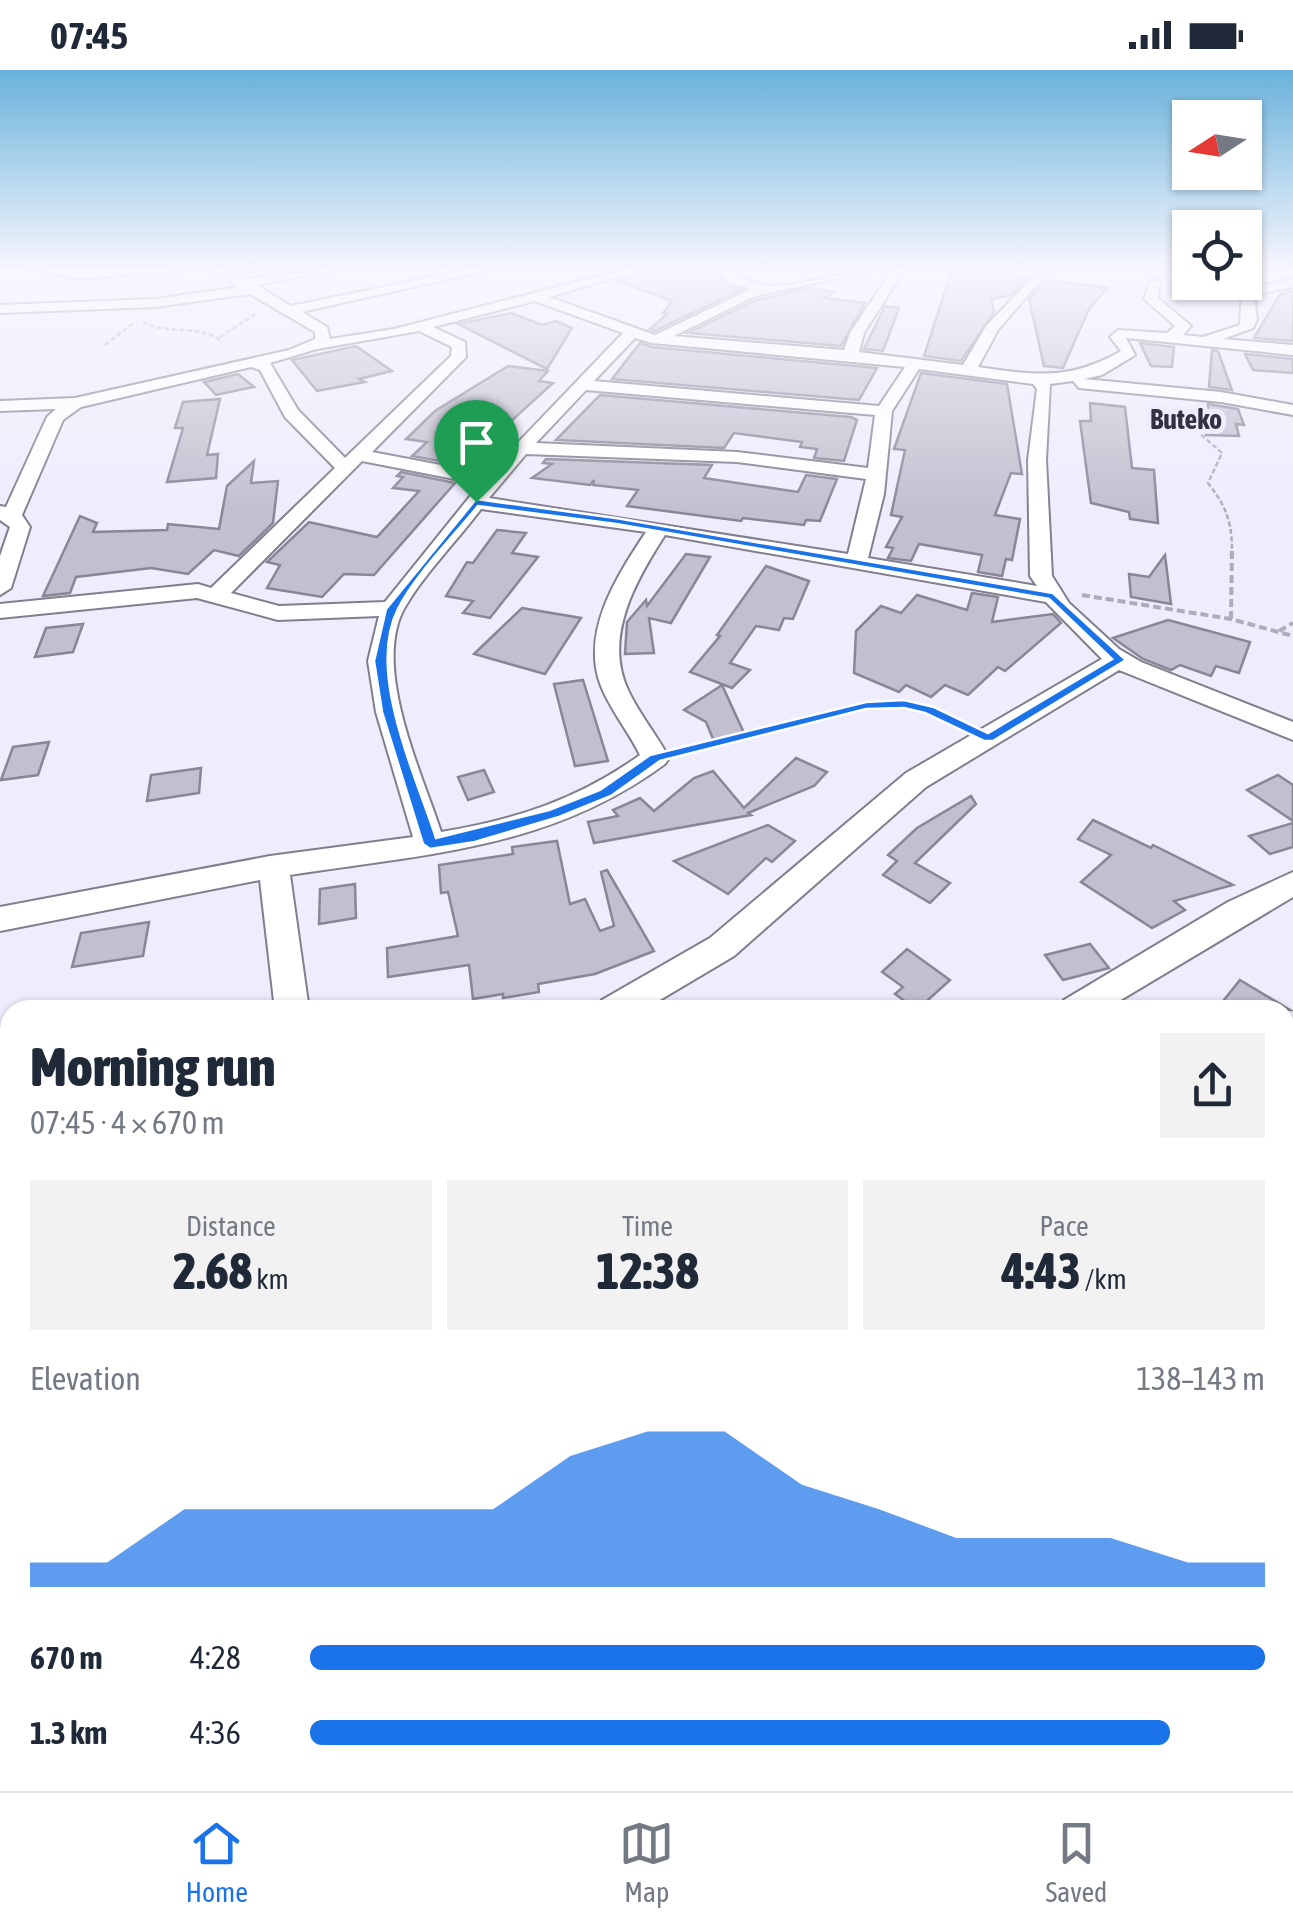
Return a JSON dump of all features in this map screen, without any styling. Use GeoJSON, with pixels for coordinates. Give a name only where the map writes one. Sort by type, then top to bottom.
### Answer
{"type":"FeatureCollection","features":[{"type":"Feature","properties":{"kind":"street"},"geometry":{"type":"LineString","coordinates":[[0,406],[75,404],[259,365],[302,350]]}},
{"type":"Feature","properties":{"kind":"street"},"geometry":{"type":"LineString","coordinates":[[218,593],[461,350]]}},
{"type":"Feature","properties":{"kind":"street"},"geometry":{"type":"LineString","coordinates":[[430,844],[389,712],[380,661],[392,609],[522,448],[582,385],[624,350]]}},
{"type":"Feature","properties":{"kind":"street"},"geometry":{"type":"LineString","coordinates":[[818,350],[851,353]]}},
{"type":"Feature","properties":{"kind":"street"},"geometry":{"type":"LineString","coordinates":[[835,350],[1293,410]]}},
{"type":"Feature","properties":{"kind":"street"},"geometry":{"type":"LineString","coordinates":[[969,369],[979,350]]}},
{"type":"Feature","properties":{"kind":"street"},"geometry":{"type":"LineString","coordinates":[[1043,380],[1113,366],[1129,350]]}},
{"type":"Feature","properties":{"kind":"street"},"geometry":{"type":"LineString","coordinates":[[856,562],[876,476],[884,411],[914,362]]}},
{"type":"Feature","properties":{"kind":"street"},"geometry":{"type":"LineString","coordinates":[[259,365],[291,413],[351,461],[493,481]]}},
{"type":"Feature","properties":{"kind":"street"},"geometry":{"type":"LineString","coordinates":[[1043,380],[1038,436],[1038,536],[1041,576],[1051,594],[1120,660],[1167,684],[1293,732]]}},
{"type":"Feature","properties":{"kind":"street"},"geometry":{"type":"LineString","coordinates":[[582,385],[884,411]]}},
{"type":"Feature","properties":{"kind":"street"},"geometry":{"type":"LineString","coordinates":[[0,588],[20,527],[6,514],[56,418],[75,404]]}},
{"type":"Feature","properties":{"kind":"street"},"geometry":{"type":"LineString","coordinates":[[522,448],[750,458],[876,476]]}},
{"type":"Feature","properties":{"kind":"street"},"geometry":{"type":"LineString","coordinates":[[476,502],[1051,594]]}},
{"type":"Feature","properties":{"kind":"street"},"geometry":{"type":"LineString","coordinates":[[0,919],[274,866],[475,837],[554,814],[606,793],[655,758],[606,666],[618,599],[658,530]]}},
{"type":"Feature","properties":{"kind":"street"},"geometry":{"type":"LineString","coordinates":[[0,610],[198,591],[218,593],[254,609],[278,613],[392,609]]}},
{"type":"Feature","properties":{"kind":"street"},"geometry":{"type":"LineString","coordinates":[[631,1000],[722,947],[916,780],[1120,660]]}},
{"type":"Feature","properties":{"kind":"street"},"geometry":{"type":"LineString","coordinates":[[274,866],[291,1000]]}},
{"type":"Feature","properties":{"kind":"street"},"geometry":{"type":"LineString","coordinates":[[1092,1000],[1239,910],[1293,883]]}},
{"type":"Feature","properties":{"kind":"path"},"geometry":{"type":"LineString","coordinates":[[1177,392],[1170,402],[1177,416],[1222,453],[1208,483],[1225,505],[1232,528],[1231,619]]}},
{"type":"Feature","properties":{"kind":"path"},"geometry":{"type":"LineString","coordinates":[[1051,594],[1231,619],[1293,636]]}},
{"type":"Feature","properties":{"kind":"path"},"geometry":{"type":"LineString","coordinates":[[1279,631],[1293,623]]}},
{"type":"Feature","properties":{"kind":"path"},"geometry":{"type":"LineString","coordinates":[[655,758],[884,703],[930,710],[989,738]]}},
{"type":"Feature","properties":{"kind":"building"},"geometry":{"type":"Polygon","coordinates":[[[336,350],[362,350],[392,371],[359,379],[365,382],[317,391],[292,360],[336,350]]]}},
{"type":"Feature","properties":{"kind":"building"},"geometry":{"type":"Polygon","coordinates":[[[510,350],[558,350],[547,369],[510,350]]]}},
{"type":"Feature","properties":{"kind":"building"},"geometry":{"type":"Polygon","coordinates":[[[634,350],[688,350],[877,368],[859,400],[612,379],[634,350]]]}},
{"type":"Feature","properties":{"kind":"building"},"geometry":{"type":"Polygon","coordinates":[[[926,350],[968,350],[961,361],[924,356],[926,350]]]}},
{"type":"Feature","properties":{"kind":"building"},"geometry":{"type":"Polygon","coordinates":[[[1040,350],[1071,350],[1063,368],[1044,366],[1040,350]]]}},
{"type":"Feature","properties":{"kind":"building"},"geometry":{"type":"Polygon","coordinates":[[[1143,350],[1174,350],[1172,367],[1151,366],[1143,350]]]}},
{"type":"Feature","properties":{"kind":"building"},"geometry":{"type":"Polygon","coordinates":[[[1212,350],[1218,351],[1232,390],[1209,387],[1212,350]]]}},
{"type":"Feature","properties":{"kind":"building"},"geometry":{"type":"Polygon","coordinates":[[[1245,354],[1293,359],[1293,373],[1253,370],[1245,354]]]}},
{"type":"Feature","properties":{"kind":"building"},"geometry":{"type":"Polygon","coordinates":[[[508,366],[548,371],[539,381],[553,383],[498,433],[509,435],[490,456],[478,454],[467,466],[412,456],[427,442],[406,439],[435,411],[508,366]]]}},
{"type":"Feature","properties":{"kind":"building"},"geometry":{"type":"Polygon","coordinates":[[[921,373],[1007,384],[1022,474],[1011,473],[995,515],[1020,519],[1012,560],[1006,559],[1002,576],[978,572],[982,555],[919,544],[911,561],[888,558],[893,548],[886,547],[902,517],[891,515],[905,450],[894,449],[921,373]]]}},
{"type":"Feature","properties":{"kind":"building"},"geometry":{"type":"Polygon","coordinates":[[[238,374],[254,387],[216,395],[204,382],[238,374]]]}},
{"type":"Feature","properties":{"kind":"building"},"geometry":{"type":"Polygon","coordinates":[[[600,395],[857,420],[844,461],[814,458],[817,449],[800,447],[802,442],[734,433],[724,448],[556,440],[600,395]]]}},
{"type":"Feature","properties":{"kind":"building"},"geometry":{"type":"Polygon","coordinates":[[[220,399],[207,455],[218,454],[216,478],[167,482],[183,428],[175,428],[183,402],[220,399]]]}},
{"type":"Feature","properties":{"kind":"building"},"geometry":{"type":"Polygon","coordinates":[[[1090,403],[1125,407],[1132,468],[1154,470],[1158,523],[1130,519],[1129,512],[1091,503],[1080,421],[1091,421],[1090,403]]]}},
{"type":"Feature","properties":{"kind":"building"},"geometry":{"type":"Polygon","coordinates":[[[1208,404],[1238,409],[1244,425],[1236,424],[1239,436],[1206,435],[1208,404]]]}},
{"type":"Feature","properties":{"kind":"building"},"geometry":{"type":"Polygon","coordinates":[[[546,459],[712,465],[704,478],[798,492],[806,475],[837,479],[820,521],[806,520],[804,525],[743,518],[741,521],[627,506],[638,490],[593,485],[594,480],[590,485],[532,478],[552,464],[543,463],[546,459]]]}},
{"type":"Feature","properties":{"kind":"building"},"geometry":{"type":"Polygon","coordinates":[[[254,461],[251,483],[278,481],[273,523],[239,556],[214,550],[188,574],[151,568],[76,577],[70,593],[43,596],[80,516],[97,523],[93,532],[167,530],[168,524],[219,529],[227,486],[254,461]]]}},
{"type":"Feature","properties":{"kind":"building"},"geometry":{"type":"Polygon","coordinates":[[[401,472],[455,483],[374,575],[344,574],[322,597],[267,588],[280,565],[267,562],[309,522],[377,537],[419,491],[393,488],[403,477],[397,476],[401,472]]]}},
{"type":"Feature","properties":{"kind":"building"},"geometry":{"type":"Polygon","coordinates":[[[497,530],[526,533],[512,553],[538,557],[490,618],[463,613],[473,601],[446,596],[467,562],[473,563],[497,530]]]}},
{"type":"Feature","properties":{"kind":"building"},"geometry":{"type":"Polygon","coordinates":[[[686,554],[710,557],[671,623],[649,618],[654,653],[625,654],[627,622],[646,600],[647,606],[686,554]]]}},
{"type":"Feature","properties":{"kind":"building"},"geometry":{"type":"Polygon","coordinates":[[[1165,555],[1171,604],[1131,597],[1129,574],[1149,577],[1165,555]]]}},
{"type":"Feature","properties":{"kind":"building"},"geometry":{"type":"Polygon","coordinates":[[[766,566],[809,581],[793,619],[784,618],[779,630],[756,626],[730,663],[750,670],[732,688],[690,672],[720,636],[717,635],[766,566]]]}},
{"type":"Feature","properties":{"kind":"building"},"geometry":{"type":"Polygon","coordinates":[[[972,593],[998,597],[992,622],[1053,614],[1061,623],[1005,671],[998,667],[968,695],[945,685],[931,697],[906,685],[899,692],[854,673],[856,631],[881,606],[901,613],[917,595],[967,610],[972,593]]]}},
{"type":"Feature","properties":{"kind":"building"},"geometry":{"type":"Polygon","coordinates":[[[522,608],[581,618],[545,674],[474,654],[522,608]]]}},
{"type":"Feature","properties":{"kind":"building"},"geometry":{"type":"Polygon","coordinates":[[[1168,620],[1250,642],[1239,673],[1216,666],[1211,676],[1180,665],[1171,670],[1143,659],[1113,638],[1168,620]]]}},
{"type":"Feature","properties":{"kind":"building"},"geometry":{"type":"Polygon","coordinates":[[[83,624],[73,652],[35,657],[46,628],[83,624]]]}},
{"type":"Feature","properties":{"kind":"building"},"geometry":{"type":"Polygon","coordinates":[[[583,680],[608,761],[575,766],[554,684],[583,680]]]}},
{"type":"Feature","properties":{"kind":"building"},"geometry":{"type":"Polygon","coordinates":[[[722,685],[745,735],[713,739],[706,722],[684,710],[722,685]]]}},
{"type":"Feature","properties":{"kind":"building"},"geometry":{"type":"Polygon","coordinates":[[[49,742],[38,775],[1,780],[13,747],[49,742]]]}},
{"type":"Feature","properties":{"kind":"building"},"geometry":{"type":"Polygon","coordinates":[[[796,758],[827,772],[814,786],[748,813],[751,815],[594,843],[588,822],[618,816],[613,810],[640,798],[654,811],[694,778],[713,771],[744,808],[796,758]]]}},
{"type":"Feature","properties":{"kind":"building"},"geometry":{"type":"Polygon","coordinates":[[[201,768],[199,793],[147,801],[151,775],[201,768]]]}},
{"type":"Feature","properties":{"kind":"building"},"geometry":{"type":"Polygon","coordinates":[[[484,770],[494,792],[468,800],[458,777],[484,770]]]}},
{"type":"Feature","properties":{"kind":"building"},"geometry":{"type":"Polygon","coordinates":[[[1278,775],[1293,785],[1293,821],[1247,790],[1278,775]]]}},
{"type":"Feature","properties":{"kind":"building"},"geometry":{"type":"Polygon","coordinates":[[[971,796],[976,804],[915,863],[950,883],[930,903],[883,875],[897,861],[888,855],[917,828],[971,796]]]}},
{"type":"Feature","properties":{"kind":"building"},"geometry":{"type":"Polygon","coordinates":[[[1093,820],[1233,885],[1174,901],[1185,910],[1152,928],[1081,882],[1111,855],[1078,839],[1093,820]]]}},
{"type":"Feature","properties":{"kind":"building"},"geometry":{"type":"Polygon","coordinates":[[[1293,823],[1293,847],[1270,854],[1249,836],[1293,823]]]}},
{"type":"Feature","properties":{"kind":"building"},"geometry":{"type":"Polygon","coordinates":[[[768,825],[795,841],[772,862],[766,858],[728,894],[674,861],[768,825]]]}},
{"type":"Feature","properties":{"kind":"building"},"geometry":{"type":"Polygon","coordinates":[[[557,841],[570,904],[585,899],[600,931],[614,926],[601,872],[607,870],[654,951],[595,974],[538,984],[539,992],[503,998],[503,994],[473,999],[469,965],[388,977],[387,948],[458,936],[448,892],[441,893],[439,865],[513,854],[512,847],[557,841]]]}},
{"type":"Feature","properties":{"kind":"building"},"geometry":{"type":"Polygon","coordinates":[[[355,884],[356,918],[319,924],[320,889],[355,884]]]}},
{"type":"Feature","properties":{"kind":"building"},"geometry":{"type":"Polygon","coordinates":[[[149,922],[143,956],[72,967],[81,933],[149,922]]]}},
{"type":"Feature","properties":{"kind":"building"},"geometry":{"type":"Polygon","coordinates":[[[1090,944],[1109,968],[1063,980],[1045,955],[1090,944]]]}},
{"type":"Feature","properties":{"kind":"building"},"geometry":{"type":"Polygon","coordinates":[[[907,949],[950,980],[928,1000],[903,1000],[895,994],[903,987],[882,972],[907,949]]]}},
{"type":"Feature","properties":{"kind":"building"},"geometry":{"type":"Polygon","coordinates":[[[1240,980],[1273,1000],[1224,1000],[1240,980]]]}},
{"type":"Feature","properties":{"kind":"district","name":"Buteko"},"geometry":{"type":"Point","coordinates":[1186,419]}},
{"type":"Feature","properties":{"kind":"route"},"geometry":{"type":"LineString","coordinates":[[476,502],[616,521],[1053,596],[1060,607],[1120,660],[989,738],[930,710],[904,704],[866,706],[723,738],[655,758],[606,793],[554,814],[475,837],[430,844],[389,712],[380,661],[392,609],[476,502]]}}]}
